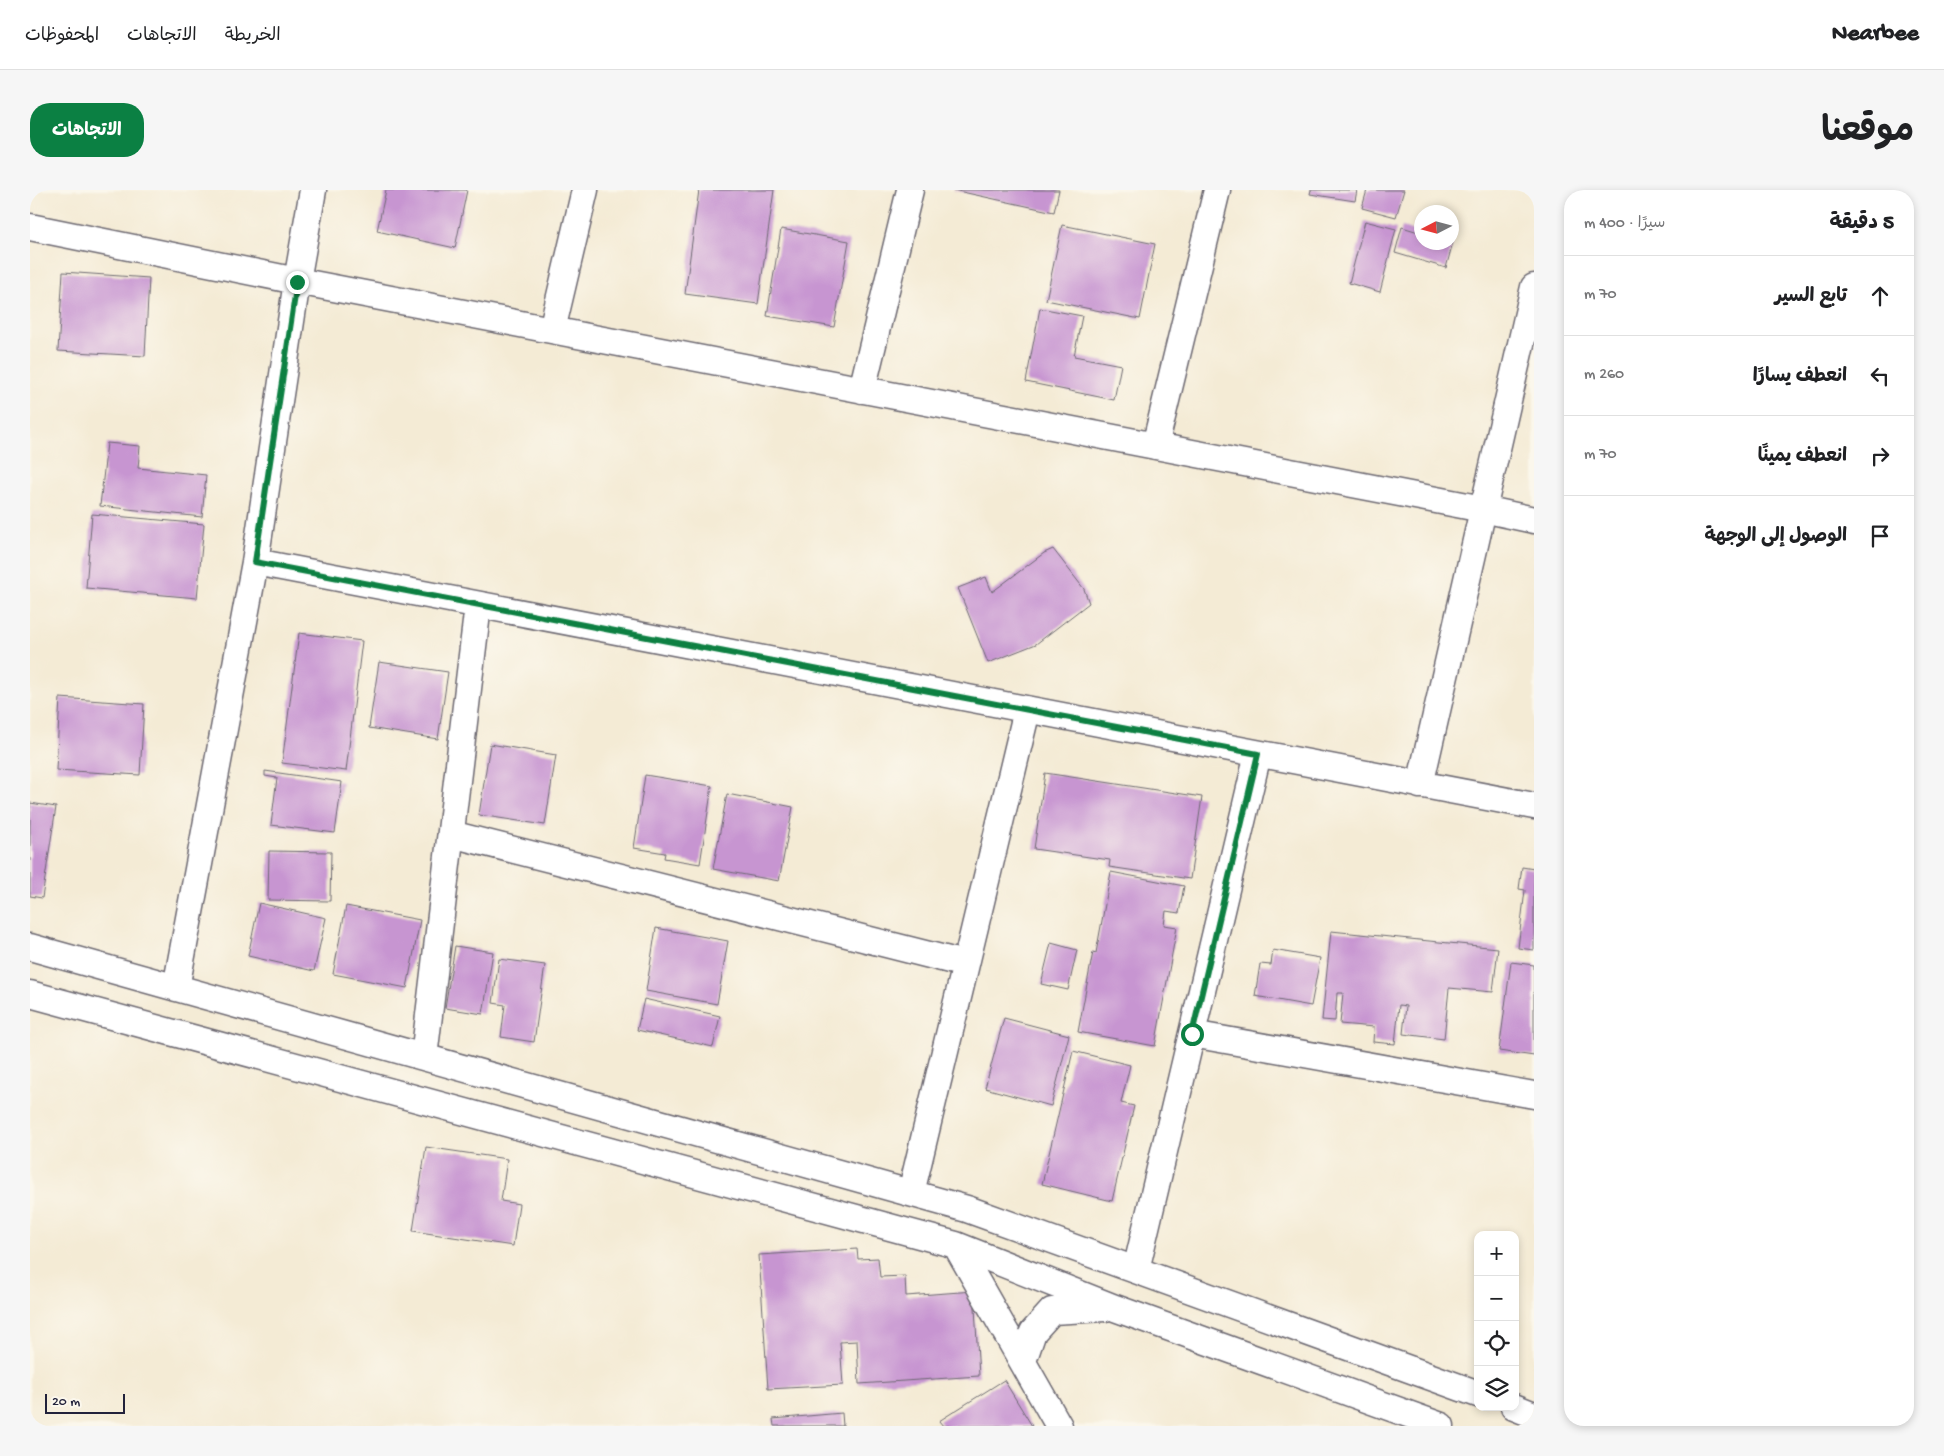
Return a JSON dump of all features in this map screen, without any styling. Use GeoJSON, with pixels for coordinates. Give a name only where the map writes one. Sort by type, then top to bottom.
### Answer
{"type":"FeatureCollection","features":[{"type":"Feature","properties":{"kind":"street"},"geometry":{"type":"LineString","coordinates":[[176,988],[255,562],[297,282],[313,190]]}},
{"type":"Feature","properties":{"kind":"street"},"geometry":{"type":"LineString","coordinates":[[552,330],[585,190]]}},
{"type":"Feature","properties":{"kind":"street"},"geometry":{"type":"LineString","coordinates":[[862,390],[910,190]]}},
{"type":"Feature","properties":{"kind":"street"},"geometry":{"type":"LineString","coordinates":[[1155,446],[1217,190]]}},
{"type":"Feature","properties":{"kind":"street"},"geometry":{"type":"LineString","coordinates":[[30,227],[297,282],[1534,520]]}},
{"type":"Feature","properties":{"kind":"street"},"geometry":{"type":"LineString","coordinates":[[1420,785],[1534,287]]}},
{"type":"Feature","properties":{"kind":"street"},"geometry":{"type":"LineString","coordinates":[[255,562],[1534,806]]}},
{"type":"Feature","properties":{"kind":"street"},"geometry":{"type":"LineString","coordinates":[[424,1057],[478,605]]}},
{"type":"Feature","properties":{"kind":"street"},"geometry":{"type":"LineString","coordinates":[[911,1193],[1027,710]]}},
{"type":"Feature","properties":{"kind":"street"},"geometry":{"type":"LineString","coordinates":[[1136,1270],[1258,754]]}},
{"type":"Feature","properties":{"kind":"street"},"geometry":{"type":"LineString","coordinates":[[451,834],[965,964]]}},
{"type":"Feature","properties":{"kind":"street"},"geometry":{"type":"LineString","coordinates":[[30,947],[967,1208],[1474,1393]]}},
{"type":"Feature","properties":{"kind":"street"},"geometry":{"type":"LineString","coordinates":[[30,994],[956,1245],[1115,1308],[1251,1357],[1396,1418],[1442,1426]]}},
{"type":"Feature","properties":{"kind":"street"},"geometry":{"type":"LineString","coordinates":[[1192,1034],[1534,1095]]}},
{"type":"Feature","properties":{"kind":"street"},"geometry":{"type":"LineString","coordinates":[[956,1245],[1059,1426]]}},
{"type":"Feature","properties":{"kind":"street"},"geometry":{"type":"LineString","coordinates":[[1023,1361],[1033,1332],[1052,1311],[1115,1308]]}},
{"type":"Feature","properties":{"kind":"street"},"geometry":{"type":"LineString","coordinates":[[1251,1357],[1266,1317]]}},
{"type":"Feature","properties":{"kind":"street"},"geometry":{"type":"LineString","coordinates":[[1519,1409],[1534,1415]]}},
{"type":"Feature","properties":{"kind":"building"},"geometry":{"type":"Polygon","coordinates":[[[386,190],[467,190],[455,248],[377,231],[386,190]]]}},
{"type":"Feature","properties":{"kind":"building"},"geometry":{"type":"Polygon","coordinates":[[[699,190],[774,190],[758,304],[685,294],[699,190]]]}},
{"type":"Feature","properties":{"kind":"building"},"geometry":{"type":"Polygon","coordinates":[[[953,190],[1059,190],[1054,212],[953,190]]]}},
{"type":"Feature","properties":{"kind":"building"},"geometry":{"type":"Polygon","coordinates":[[[1311,190],[1357,190],[1355,201],[1310,194],[1311,190]]]}},
{"type":"Feature","properties":{"kind":"building"},"geometry":{"type":"Polygon","coordinates":[[[1367,190],[1404,190],[1396,217],[1362,208],[1367,190]]]}},
{"type":"Feature","properties":{"kind":"building"},"geometry":{"type":"Polygon","coordinates":[[[1365,221],[1396,229],[1380,292],[1349,283],[1365,221]]]}},
{"type":"Feature","properties":{"kind":"building"},"geometry":{"type":"Polygon","coordinates":[[[1062,225],[1155,244],[1140,319],[1046,300],[1062,225]]]}},
{"type":"Feature","properties":{"kind":"building"},"geometry":{"type":"Polygon","coordinates":[[[1402,227],[1414,231],[1414,250],[1451,250],[1446,268],[1395,253],[1402,227]]]}},
{"type":"Feature","properties":{"kind":"building"},"geometry":{"type":"Polygon","coordinates":[[[781,229],[849,241],[834,327],[767,316],[781,229]]]}},
{"type":"Feature","properties":{"kind":"building"},"geometry":{"type":"Polygon","coordinates":[[[63,272],[149,278],[145,356],[58,351],[63,272]]]}},
{"type":"Feature","properties":{"kind":"building"},"geometry":{"type":"Polygon","coordinates":[[[1040,308],[1082,316],[1074,356],[1121,365],[1114,400],[1026,382],[1040,308]]]}},
{"type":"Feature","properties":{"kind":"building"},"geometry":{"type":"Polygon","coordinates":[[[107,443],[140,446],[138,468],[206,475],[202,517],[100,506],[107,443]]]}},
{"type":"Feature","properties":{"kind":"building"},"geometry":{"type":"Polygon","coordinates":[[[92,514],[204,524],[197,598],[86,588],[92,514]]]}},
{"type":"Feature","properties":{"kind":"building"},"geometry":{"type":"Polygon","coordinates":[[[1053,549],[1084,589],[1089,603],[1036,644],[988,663],[958,588],[986,577],[992,592],[1044,553],[1053,549]]]}},
{"type":"Feature","properties":{"kind":"building"},"geometry":{"type":"Polygon","coordinates":[[[299,633],[362,641],[346,771],[282,763],[299,633]]]}},
{"type":"Feature","properties":{"kind":"building"},"geometry":{"type":"Polygon","coordinates":[[[379,662],[448,672],[438,739],[369,728],[379,662]]]}},
{"type":"Feature","properties":{"kind":"building"},"geometry":{"type":"Polygon","coordinates":[[[60,698],[144,704],[140,775],[56,770],[60,698]]]}},
{"type":"Feature","properties":{"kind":"building"},"geometry":{"type":"Polygon","coordinates":[[[490,744],[556,755],[545,825],[479,815],[490,744]]]}},
{"type":"Feature","properties":{"kind":"building"},"geometry":{"type":"Polygon","coordinates":[[[265,771],[342,782],[335,833],[271,825],[277,778],[265,776],[265,771]]]}},
{"type":"Feature","properties":{"kind":"building"},"geometry":{"type":"Polygon","coordinates":[[[1045,773],[1202,797],[1190,879],[1109,867],[1110,860],[1034,849],[1045,773]]]}},
{"type":"Feature","properties":{"kind":"building"},"geometry":{"type":"Polygon","coordinates":[[[645,775],[712,786],[700,864],[664,858],[665,853],[634,848],[645,775]]]}},
{"type":"Feature","properties":{"kind":"building"},"geometry":{"type":"Polygon","coordinates":[[[727,794],[793,807],[779,881],[713,869],[727,794]]]}},
{"type":"Feature","properties":{"kind":"building"},"geometry":{"type":"Polygon","coordinates":[[[30,803],[56,807],[42,898],[30,896],[30,803]]]}},
{"type":"Feature","properties":{"kind":"building"},"geometry":{"type":"Polygon","coordinates":[[[269,851],[331,852],[330,901],[268,900],[269,851]]]}},
{"type":"Feature","properties":{"kind":"building"},"geometry":{"type":"Polygon","coordinates":[[[1522,867],[1534,869],[1534,950],[1518,948],[1525,890],[1519,889],[1522,867]]]}},
{"type":"Feature","properties":{"kind":"building"},"geometry":{"type":"Polygon","coordinates":[[[1111,872],[1184,886],[1179,913],[1166,911],[1164,925],[1177,927],[1155,1046],[1078,1032],[1093,952],[1096,953],[1111,872]]]}},
{"type":"Feature","properties":{"kind":"building"},"geometry":{"type":"Polygon","coordinates":[[[259,903],[326,918],[314,971],[248,956],[259,903]]]}},
{"type":"Feature","properties":{"kind":"building"},"geometry":{"type":"Polygon","coordinates":[[[346,906],[420,920],[407,988],[333,974],[346,906]]]}},
{"type":"Feature","properties":{"kind":"building"},"geometry":{"type":"Polygon","coordinates":[[[656,928],[728,941],[717,1004],[646,991],[656,928]]]}},
{"type":"Feature","properties":{"kind":"building"},"geometry":{"type":"Polygon","coordinates":[[[1331,931],[1498,948],[1493,992],[1449,988],[1444,1039],[1403,1034],[1406,1006],[1399,1005],[1395,1044],[1373,1042],[1374,1027],[1340,1024],[1343,993],[1337,993],[1335,1021],[1322,1020],[1331,931]]]}},
{"type":"Feature","properties":{"kind":"building"},"geometry":{"type":"Polygon","coordinates":[[[1051,943],[1077,950],[1068,990],[1041,984],[1051,943]]]}},
{"type":"Feature","properties":{"kind":"building"},"geometry":{"type":"Polygon","coordinates":[[[455,946],[493,952],[483,1014],[445,1008],[455,946]]]}},
{"type":"Feature","properties":{"kind":"building"},"geometry":{"type":"Polygon","coordinates":[[[1273,950],[1320,958],[1311,1006],[1255,996],[1260,964],[1271,965],[1273,950]]]}},
{"type":"Feature","properties":{"kind":"building"},"geometry":{"type":"Polygon","coordinates":[[[499,959],[545,965],[534,1042],[501,1037],[505,1005],[493,1003],[499,959]]]}},
{"type":"Feature","properties":{"kind":"building"},"geometry":{"type":"Polygon","coordinates":[[[1511,962],[1534,965],[1534,1056],[1499,1051],[1511,962]]]}},
{"type":"Feature","properties":{"kind":"building"},"geometry":{"type":"Polygon","coordinates":[[[644,999],[720,1016],[713,1047],[637,1030],[644,999]]]}},
{"type":"Feature","properties":{"kind":"building"},"geometry":{"type":"Polygon","coordinates":[[[1004,1018],[1069,1035],[1051,1106],[985,1088],[1004,1018]]]}},
{"type":"Feature","properties":{"kind":"building"},"geometry":{"type":"Polygon","coordinates":[[[1073,1051],[1130,1065],[1121,1103],[1134,1106],[1112,1201],[1042,1184],[1073,1051]]]}},
{"type":"Feature","properties":{"kind":"building"},"geometry":{"type":"Polygon","coordinates":[[[426,1147],[507,1159],[501,1201],[519,1204],[513,1246],[413,1231],[426,1147]]]}},
{"type":"Feature","properties":{"kind":"building"},"geometry":{"type":"Polygon","coordinates":[[[857,1249],[858,1259],[878,1258],[880,1277],[905,1276],[906,1296],[974,1291],[979,1376],[859,1384],[857,1341],[840,1342],[843,1385],[768,1389],[759,1255],[857,1249]]]}},
{"type":"Feature","properties":{"kind":"building"},"geometry":{"type":"Polygon","coordinates":[[[1004,1380],[1032,1426],[943,1426],[939,1421],[1004,1380]]]}},
{"type":"Feature","properties":{"kind":"building"},"geometry":{"type":"Polygon","coordinates":[[[842,1413],[843,1426],[774,1426],[773,1419],[842,1413]]]}},
{"type":"Feature","properties":{"kind":"route"},"geometry":{"type":"LineString","coordinates":[[297,282],[255,562],[1258,754],[1192,1034]]}}]}
